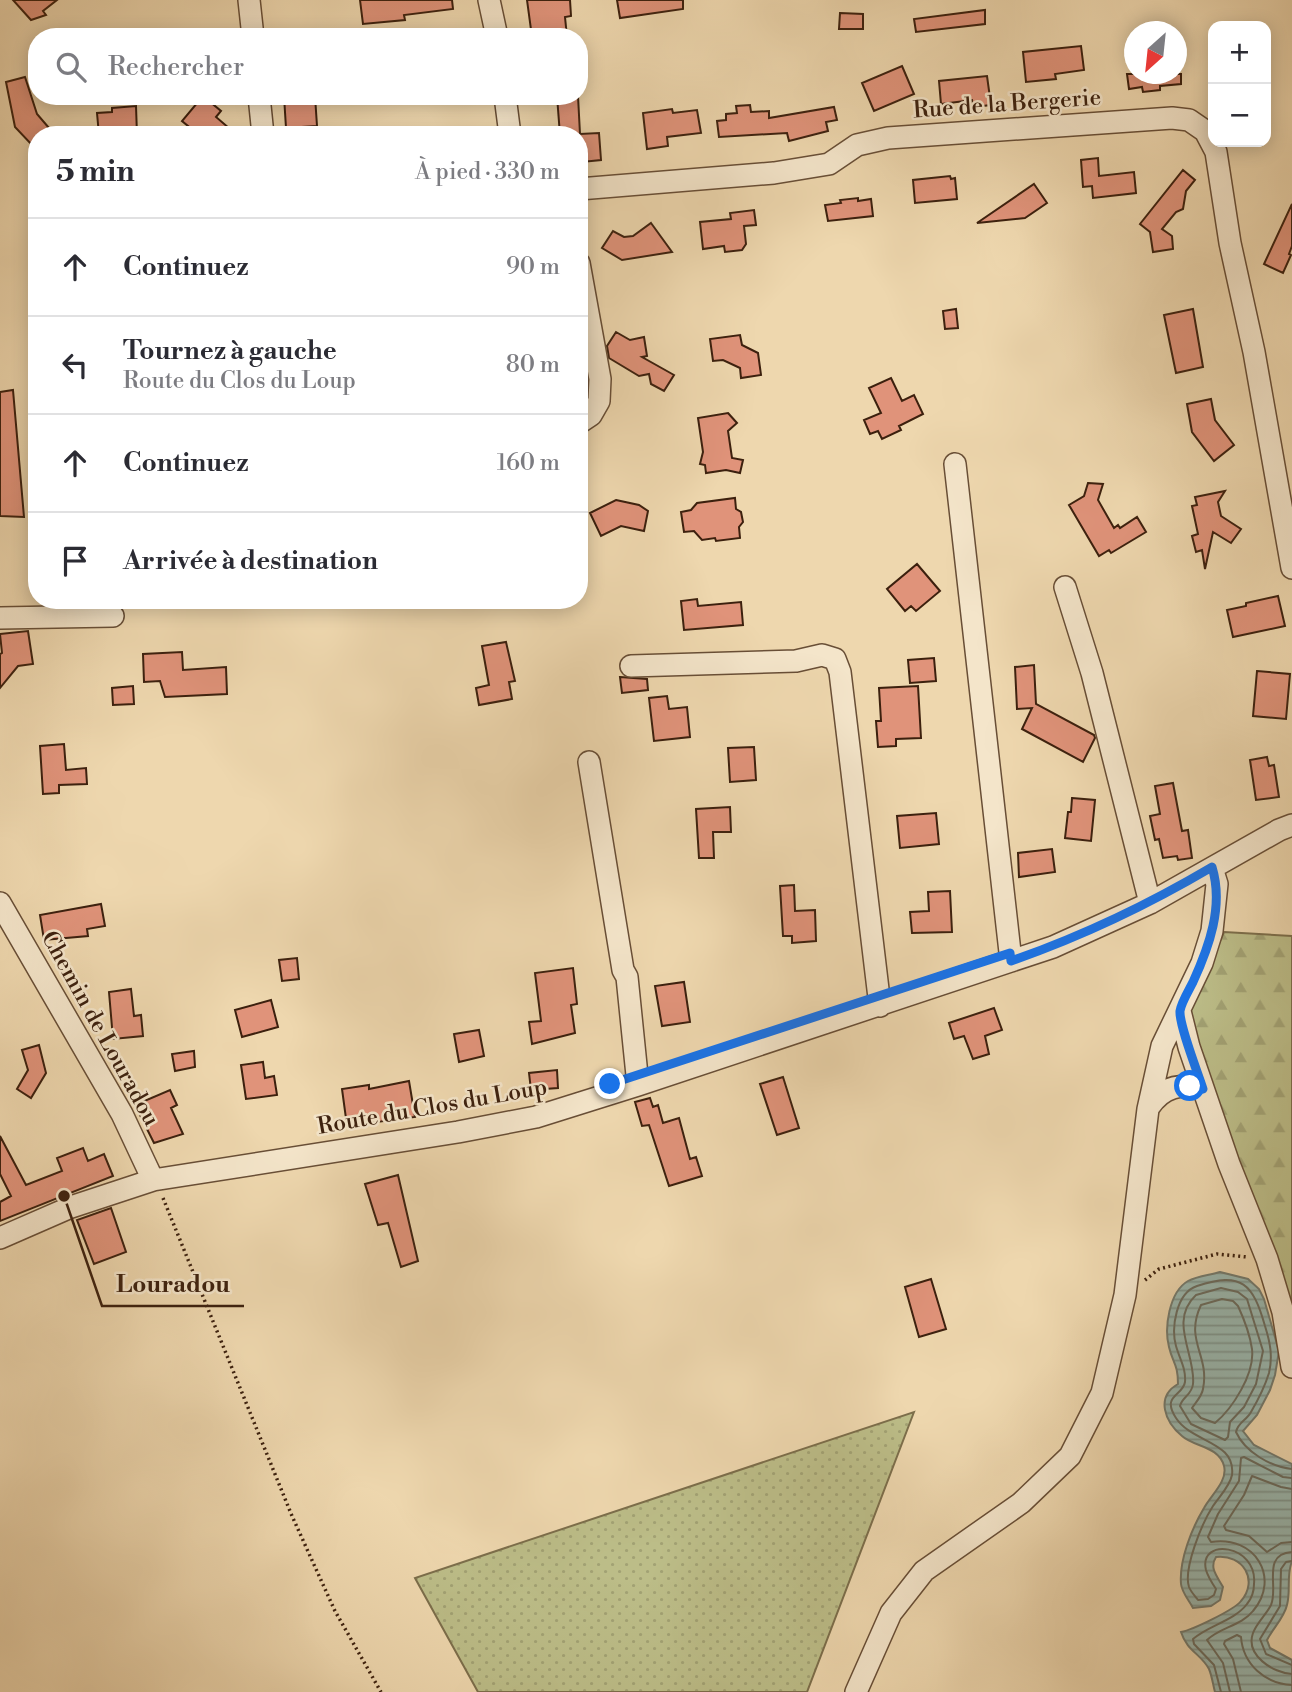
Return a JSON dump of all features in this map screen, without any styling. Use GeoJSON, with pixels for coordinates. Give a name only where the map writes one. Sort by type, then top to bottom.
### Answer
{"type":"FeatureCollection","features":[{"type":"Feature","properties":{"kind":"street"},"geometry":{"type":"LineString","coordinates":[[249,0],[252,28]]}},
{"type":"Feature","properties":{"kind":"street"},"geometry":{"type":"LineString","coordinates":[[489,0],[495,28]]}},
{"type":"Feature","properties":{"kind":"street"},"geometry":{"type":"LineString","coordinates":[[260,105],[262,126]]}},
{"type":"Feature","properties":{"kind":"street"},"geometry":{"type":"LineString","coordinates":[[506,105],[509,126]]}},
{"type":"Feature","properties":{"kind":"street","name":"Rue de la Bergerie"},"geometry":{"type":"LineString","coordinates":[[588,188],[774,173],[830,164],[857,145],[888,138],[1172,118],[1189,120],[1205,131],[1216,152],[1230,243],[1254,352],[1292,568]]}},
{"type":"Feature","properties":{"kind":"street"},"geometry":{"type":"LineString","coordinates":[[588,313],[600,379],[599,401],[588,417]]}},
{"type":"Feature","properties":{"kind":"street"},"geometry":{"type":"LineString","coordinates":[[955,464],[1011,961]]}},
{"type":"Feature","properties":{"kind":"street"},"geometry":{"type":"LineString","coordinates":[[1065,587],[1092,673],[1150,903]]}},
{"type":"Feature","properties":{"kind":"street"},"geometry":{"type":"LineString","coordinates":[[0,618],[113,616]]}},
{"type":"Feature","properties":{"kind":"street"},"geometry":{"type":"LineString","coordinates":[[631,666],[796,662],[822,655],[835,659],[839,672],[880,1006]]}},
{"type":"Feature","properties":{"kind":"street"},"geometry":{"type":"LineString","coordinates":[[589,762],[623,970],[627,977],[638,1085]]}},
{"type":"Feature","properties":{"kind":"street","name":"Route du Clos du Loup"},"geometry":{"type":"LineString","coordinates":[[0,1238],[94,1198],[153,1180],[458,1132],[536,1117],[638,1085],[880,1006],[1101,927],[1292,825]]}},
{"type":"Feature","properties":{"kind":"street"},"geometry":{"type":"LineString","coordinates":[[856,1692],[891,1613],[924,1571],[1021,1503],[1070,1456],[1102,1393],[1125,1296],[1148,1109],[1162,1046],[1202,963],[1212,931],[1217,884],[1212,867]]}},
{"type":"Feature","properties":{"kind":"street","name":"Chemin de Louradou"},"geometry":{"type":"LineString","coordinates":[[0,903],[122,1114],[153,1180]]}},
{"type":"Feature","properties":{"kind":"street"},"geometry":{"type":"LineString","coordinates":[[1180,1011],[1189,1047],[1228,1164],[1267,1259],[1283,1311],[1292,1367]]}},
{"type":"Feature","properties":{"kind":"street"},"geometry":{"type":"LineString","coordinates":[[1148,1109],[1155,1098],[1166,1089],[1190,1086],[1203,1089]]}},
{"type":"Feature","properties":{"kind":"path"},"geometry":{"type":"LineString","coordinates":[[153,1180],[164,1199],[292,1516],[335,1611],[381,1692]]}},
{"type":"Feature","properties":{"kind":"path"},"geometry":{"type":"LineString","coordinates":[[1125,1296],[1159,1269],[1205,1257],[1217,1254],[1267,1259]]}},
{"type":"Feature","properties":{"kind":"green space"},"geometry":{"type":"Polygon","coordinates":[[[1224,932],[1292,936],[1292,1316],[1185,1021],[1224,932]]]}},
{"type":"Feature","properties":{"kind":"green space"},"geometry":{"type":"Polygon","coordinates":[[[914,1412],[807,1692],[478,1692],[415,1578],[914,1412]]]}},
{"type":"Feature","properties":{"kind":"water"},"geometry":{"type":"Polygon","coordinates":[[[1220,1272],[1248,1279],[1259,1289],[1279,1351],[1270,1390],[1257,1415],[1243,1431],[1254,1445],[1292,1464],[1292,1561],[1288,1599],[1286,1610],[1267,1640],[1270,1648],[1292,1660],[1292,1692],[1215,1692],[1209,1669],[1187,1644],[1181,1632],[1237,1605],[1246,1593],[1248,1585],[1248,1577],[1241,1564],[1226,1557],[1216,1557],[1214,1568],[1223,1587],[1220,1600],[1211,1606],[1193,1608],[1183,1590],[1181,1575],[1187,1544],[1199,1516],[1225,1472],[1217,1454],[1182,1436],[1171,1424],[1165,1410],[1167,1396],[1178,1384],[1168,1339],[1172,1302],[1176,1293],[1188,1281],[1220,1272]]]}},
{"type":"Feature","properties":{"kind":"building"},"geometry":{"type":"Polygon","coordinates":[[[13,0],[57,0],[43,11],[46,15],[31,20],[13,0]]]}},
{"type":"Feature","properties":{"kind":"building"},"geometry":{"type":"Polygon","coordinates":[[[360,0],[452,0],[453,9],[404,15],[405,20],[363,24],[360,0]]]}},
{"type":"Feature","properties":{"kind":"building"},"geometry":{"type":"Polygon","coordinates":[[[527,0],[570,0],[571,16],[565,17],[566,28],[531,28],[527,0]]]}},
{"type":"Feature","properties":{"kind":"building"},"geometry":{"type":"Polygon","coordinates":[[[617,0],[683,0],[683,9],[620,18],[617,0]]]}},
{"type":"Feature","properties":{"kind":"building"},"geometry":{"type":"Polygon","coordinates":[[[985,10],[985,24],[916,32],[914,19],[985,10]]]}},
{"type":"Feature","properties":{"kind":"building"},"geometry":{"type":"Polygon","coordinates":[[[840,13],[863,14],[863,29],[839,29],[840,13]]]}},
{"type":"Feature","properties":{"kind":"building"},"geometry":{"type":"Polygon","coordinates":[[[1081,46],[1084,70],[1055,74],[1056,79],[1026,82],[1023,52],[1081,46]]]}},
{"type":"Feature","properties":{"kind":"building"},"geometry":{"type":"Polygon","coordinates":[[[902,66],[914,94],[874,111],[862,83],[902,66]]]}},
{"type":"Feature","properties":{"kind":"building"},"geometry":{"type":"Polygon","coordinates":[[[987,76],[991,105],[973,107],[972,100],[941,104],[939,81],[987,76]]]}},
{"type":"Feature","properties":{"kind":"building"},"geometry":{"type":"Polygon","coordinates":[[[25,77],[28,105],[34,105],[37,114],[47,126],[28,126],[28,141],[15,127],[6,82],[25,77]]]}},
{"type":"Feature","properties":{"kind":"building"},"geometry":{"type":"Polygon","coordinates":[[[1128,84],[1181,84],[1160,86],[1160,90],[1143,92],[1142,87],[1129,89],[1128,84]]]}},
{"type":"Feature","properties":{"kind":"building"},"geometry":{"type":"Polygon","coordinates":[[[195,105],[214,105],[221,111],[216,117],[226,126],[188,126],[182,121],[195,105]]]}},
{"type":"Feature","properties":{"kind":"building"},"geometry":{"type":"Polygon","coordinates":[[[285,105],[316,105],[317,126],[286,126],[285,105]]]}},
{"type":"Feature","properties":{"kind":"building"},"geometry":{"type":"Polygon","coordinates":[[[558,105],[578,105],[580,126],[559,126],[558,105]]]}},
{"type":"Feature","properties":{"kind":"building"},"geometry":{"type":"Polygon","coordinates":[[[750,105],[751,112],[769,111],[769,118],[834,107],[837,120],[826,122],[828,131],[789,141],[787,133],[719,137],[717,121],[726,120],[726,114],[737,113],[736,106],[750,105]]]}},
{"type":"Feature","properties":{"kind":"building"},"geometry":{"type":"Polygon","coordinates":[[[136,106],[137,126],[98,126],[97,113],[112,112],[112,108],[136,106]]]}},
{"type":"Feature","properties":{"kind":"building"},"geometry":{"type":"Polygon","coordinates":[[[672,109],[673,113],[697,110],[701,133],[667,137],[668,146],[647,149],[643,113],[672,109]]]}},
{"type":"Feature","properties":{"kind":"building"},"geometry":{"type":"Polygon","coordinates":[[[599,133],[601,160],[588,161],[588,134],[599,133]]]}},
{"type":"Feature","properties":{"kind":"building"},"geometry":{"type":"Polygon","coordinates":[[[1098,158],[1099,176],[1134,172],[1136,193],[1093,198],[1092,186],[1083,187],[1081,160],[1098,158]]]}},
{"type":"Feature","properties":{"kind":"building"},"geometry":{"type":"Polygon","coordinates":[[[1183,170],[1195,180],[1186,191],[1183,209],[1176,212],[1162,229],[1172,236],[1173,249],[1153,252],[1150,232],[1140,224],[1183,170]]]}},
{"type":"Feature","properties":{"kind":"building"},"geometry":{"type":"Polygon","coordinates":[[[950,176],[951,179],[955,178],[957,199],[915,203],[913,180],[950,176]]]}},
{"type":"Feature","properties":{"kind":"building"},"geometry":{"type":"Polygon","coordinates":[[[1034,184],[1047,203],[1025,218],[977,223],[1034,184]]]}},
{"type":"Feature","properties":{"kind":"building"},"geometry":{"type":"Polygon","coordinates":[[[858,198],[858,201],[871,199],[873,216],[828,221],[825,205],[858,198]]]}},
{"type":"Feature","properties":{"kind":"building"},"geometry":{"type":"Polygon","coordinates":[[[1292,204],[1291,255],[1283,273],[1264,264],[1292,204]]]}},
{"type":"Feature","properties":{"kind":"building"},"geometry":{"type":"Polygon","coordinates":[[[754,210],[756,225],[744,226],[746,244],[742,250],[725,252],[724,246],[703,249],[700,222],[731,219],[730,213],[754,210]]]}},
{"type":"Feature","properties":{"kind":"building"},"geometry":{"type":"Polygon","coordinates":[[[651,223],[672,252],[622,260],[602,248],[613,231],[624,237],[633,236],[651,223]]]}},
{"type":"Feature","properties":{"kind":"building"},"geometry":{"type":"Polygon","coordinates":[[[956,309],[958,328],[945,329],[943,311],[956,309]]]}},
{"type":"Feature","properties":{"kind":"building"},"geometry":{"type":"Polygon","coordinates":[[[1193,309],[1203,367],[1176,373],[1164,315],[1193,309]]]}},
{"type":"Feature","properties":{"kind":"building"},"geometry":{"type":"Polygon","coordinates":[[[616,332],[630,340],[644,337],[647,356],[642,357],[674,375],[664,391],[651,384],[649,374],[639,376],[609,358],[607,346],[616,332]]]}},
{"type":"Feature","properties":{"kind":"building"},"geometry":{"type":"Polygon","coordinates":[[[740,335],[742,345],[758,353],[761,375],[741,378],[740,368],[723,360],[713,361],[710,339],[740,335]]]}},
{"type":"Feature","properties":{"kind":"building"},"geometry":{"type":"Polygon","coordinates":[[[891,378],[902,401],[914,395],[923,414],[899,426],[901,430],[882,439],[878,431],[870,434],[864,420],[881,413],[869,388],[891,378]]]}},
{"type":"Feature","properties":{"kind":"building"},"geometry":{"type":"Polygon","coordinates":[[[13,390],[24,517],[0,516],[0,392],[13,390]]]}},
{"type":"Feature","properties":{"kind":"building"},"geometry":{"type":"Polygon","coordinates":[[[1211,399],[1215,420],[1234,445],[1214,461],[1192,432],[1187,404],[1211,399]]]}},
{"type":"Feature","properties":{"kind":"building"},"geometry":{"type":"Polygon","coordinates":[[[728,413],[737,423],[728,431],[732,458],[743,460],[740,473],[726,470],[706,473],[705,465],[700,464],[703,452],[698,418],[728,413]]]}},
{"type":"Feature","properties":{"kind":"building"},"geometry":{"type":"Polygon","coordinates":[[[1088,483],[1103,484],[1098,500],[1114,528],[1118,525],[1120,528],[1137,517],[1146,532],[1111,553],[1109,550],[1099,556],[1069,505],[1084,496],[1088,483]]]}},
{"type":"Feature","properties":{"kind":"building"},"geometry":{"type":"Polygon","coordinates":[[[1225,491],[1218,502],[1221,516],[1241,529],[1231,543],[1213,532],[1205,569],[1202,550],[1196,552],[1192,536],[1198,534],[1192,506],[1197,505],[1195,497],[1225,491]]]}},
{"type":"Feature","properties":{"kind":"building"},"geometry":{"type":"Polygon","coordinates":[[[735,498],[736,509],[741,512],[743,522],[739,527],[740,538],[702,540],[694,531],[684,532],[681,512],[691,510],[697,503],[735,498]]]}},
{"type":"Feature","properties":{"kind":"building"},"geometry":{"type":"Polygon","coordinates":[[[616,500],[639,505],[648,511],[644,531],[621,526],[601,536],[590,513],[616,500]]]}},
{"type":"Feature","properties":{"kind":"building"},"geometry":{"type":"Polygon","coordinates":[[[917,564],[940,591],[916,611],[911,606],[905,611],[887,589],[917,564]]]}},
{"type":"Feature","properties":{"kind":"building"},"geometry":{"type":"Polygon","coordinates":[[[1278,596],[1285,626],[1233,637],[1227,610],[1278,596]]]}},
{"type":"Feature","properties":{"kind":"building"},"geometry":{"type":"Polygon","coordinates":[[[697,599],[698,606],[741,602],[743,625],[684,630],[681,601],[697,599]]]}},
{"type":"Feature","properties":{"kind":"building"},"geometry":{"type":"Polygon","coordinates":[[[28,631],[33,664],[18,666],[0,688],[0,634],[28,631]]]}},
{"type":"Feature","properties":{"kind":"building"},"geometry":{"type":"Polygon","coordinates":[[[506,642],[515,681],[509,682],[512,699],[479,705],[476,688],[489,685],[482,646],[506,642]]]}},
{"type":"Feature","properties":{"kind":"building"},"geometry":{"type":"Polygon","coordinates":[[[182,652],[183,670],[226,667],[227,694],[165,697],[160,681],[144,682],[143,654],[182,652]]]}},
{"type":"Feature","properties":{"kind":"building"},"geometry":{"type":"Polygon","coordinates":[[[934,658],[936,681],[910,683],[908,660],[934,658]]]}},
{"type":"Feature","properties":{"kind":"building"},"geometry":{"type":"Polygon","coordinates":[[[1034,665],[1036,704],[1094,735],[1083,762],[1022,729],[1032,708],[1017,709],[1015,667],[1034,665]]]}},
{"type":"Feature","properties":{"kind":"building"},"geometry":{"type":"Polygon","coordinates":[[[1257,671],[1290,674],[1286,719],[1253,716],[1257,671]]]}},
{"type":"Feature","properties":{"kind":"building"},"geometry":{"type":"Polygon","coordinates":[[[620,677],[647,679],[648,690],[622,693],[620,677]]]}},
{"type":"Feature","properties":{"kind":"building"},"geometry":{"type":"Polygon","coordinates":[[[133,686],[134,704],[113,705],[112,688],[133,686]]]}},
{"type":"Feature","properties":{"kind":"building"},"geometry":{"type":"Polygon","coordinates":[[[918,686],[921,738],[896,739],[896,746],[878,747],[876,721],[881,721],[879,688],[918,686]]]}},
{"type":"Feature","properties":{"kind":"building"},"geometry":{"type":"Polygon","coordinates":[[[667,696],[669,709],[687,707],[690,737],[654,741],[649,698],[667,696]]]}},
{"type":"Feature","properties":{"kind":"building"},"geometry":{"type":"Polygon","coordinates":[[[64,744],[66,770],[86,768],[87,784],[59,785],[59,793],[43,794],[40,746],[64,744]]]}},
{"type":"Feature","properties":{"kind":"building"},"geometry":{"type":"Polygon","coordinates":[[[754,747],[756,780],[730,782],[728,748],[754,747]]]}},
{"type":"Feature","properties":{"kind":"building"},"geometry":{"type":"Polygon","coordinates":[[[1267,757],[1269,766],[1274,765],[1279,797],[1256,800],[1250,760],[1267,757]]]}},
{"type":"Feature","properties":{"kind":"building"},"geometry":{"type":"Polygon","coordinates":[[[1173,783],[1182,831],[1188,830],[1192,858],[1163,858],[1159,839],[1155,840],[1150,816],[1160,814],[1155,786],[1173,783]]]}},
{"type":"Feature","properties":{"kind":"building"},"geometry":{"type":"Polygon","coordinates":[[[1072,798],[1095,800],[1091,841],[1065,838],[1072,798]]]}},
{"type":"Feature","properties":{"kind":"building"},"geometry":{"type":"Polygon","coordinates":[[[730,807],[731,832],[713,832],[714,858],[699,858],[696,809],[730,807]]]}},
{"type":"Feature","properties":{"kind":"building"},"geometry":{"type":"Polygon","coordinates":[[[936,813],[939,844],[900,848],[897,816],[936,813]]]}},
{"type":"Feature","properties":{"kind":"building"},"geometry":{"type":"Polygon","coordinates":[[[1052,849],[1055,872],[1019,877],[1018,853],[1052,849]]]}},
{"type":"Feature","properties":{"kind":"building"},"geometry":{"type":"Polygon","coordinates":[[[794,885],[795,911],[815,910],[816,941],[792,943],[792,936],[783,936],[780,886],[794,885]]]}},
{"type":"Feature","properties":{"kind":"building"},"geometry":{"type":"Polygon","coordinates":[[[950,891],[952,932],[912,933],[910,912],[929,911],[928,892],[950,891]]]}},
{"type":"Feature","properties":{"kind":"building"},"geometry":{"type":"Polygon","coordinates":[[[101,904],[105,926],[87,929],[88,936],[44,940],[40,915],[101,904]]]}},
{"type":"Feature","properties":{"kind":"building"},"geometry":{"type":"Polygon","coordinates":[[[297,958],[299,979],[282,981],[279,960],[297,958]]]}},
{"type":"Feature","properties":{"kind":"building"},"geometry":{"type":"Polygon","coordinates":[[[573,968],[577,1004],[571,1005],[575,1033],[532,1044],[529,1022],[541,1021],[535,973],[573,968]]]}},
{"type":"Feature","properties":{"kind":"building"},"geometry":{"type":"Polygon","coordinates":[[[684,982],[690,1022],[662,1026],[655,986],[684,982]]]}},
{"type":"Feature","properties":{"kind":"building"},"geometry":{"type":"Polygon","coordinates":[[[131,989],[134,1016],[141,1015],[143,1036],[113,1039],[109,992],[131,989]]]}},
{"type":"Feature","properties":{"kind":"building"},"geometry":{"type":"Polygon","coordinates":[[[271,1000],[278,1027],[242,1037],[235,1010],[271,1000]]]}},
{"type":"Feature","properties":{"kind":"building"},"geometry":{"type":"Polygon","coordinates":[[[994,1008],[1002,1030],[985,1036],[989,1054],[973,1059],[964,1036],[954,1039],[949,1023],[994,1008]]]}},
{"type":"Feature","properties":{"kind":"building"},"geometry":{"type":"Polygon","coordinates":[[[479,1030],[484,1056],[459,1062],[454,1034],[479,1030]]]}},
{"type":"Feature","properties":{"kind":"building"},"geometry":{"type":"Polygon","coordinates":[[[39,1045],[46,1073],[31,1098],[17,1089],[28,1070],[22,1050],[39,1045]]]}},
{"type":"Feature","properties":{"kind":"building"},"geometry":{"type":"Polygon","coordinates":[[[194,1051],[195,1067],[175,1071],[172,1054],[194,1051]]]}},
{"type":"Feature","properties":{"kind":"building"},"geometry":{"type":"Polygon","coordinates":[[[263,1062],[265,1078],[274,1076],[277,1095],[246,1099],[241,1065],[263,1062]]]}},
{"type":"Feature","properties":{"kind":"building"},"geometry":{"type":"Polygon","coordinates":[[[557,1070],[558,1088],[531,1090],[529,1073],[557,1070]]]}},
{"type":"Feature","properties":{"kind":"building"},"geometry":{"type":"Polygon","coordinates":[[[783,1077],[799,1128],[777,1135],[760,1084],[783,1077]]]}},
{"type":"Feature","properties":{"kind":"building"},"geometry":{"type":"Polygon","coordinates":[[[409,1081],[415,1117],[347,1126],[342,1089],[369,1085],[369,1089],[409,1081]]]}},
{"type":"Feature","properties":{"kind":"building"},"geometry":{"type":"Polygon","coordinates":[[[170,1090],[177,1105],[171,1108],[183,1134],[154,1143],[135,1105],[170,1090]]]}},
{"type":"Feature","properties":{"kind":"building"},"geometry":{"type":"Polygon","coordinates":[[[650,1098],[653,1107],[658,1105],[663,1123],[679,1118],[690,1159],[696,1157],[702,1176],[669,1186],[649,1125],[642,1126],[635,1102],[650,1098]]]}},
{"type":"Feature","properties":{"kind":"building"},"geometry":{"type":"Polygon","coordinates":[[[0,1136],[26,1185],[62,1171],[57,1158],[83,1148],[88,1161],[104,1154],[113,1176],[0,1221],[0,1202],[11,1196],[0,1174],[0,1136]]]}},
{"type":"Feature","properties":{"kind":"building"},"geometry":{"type":"Polygon","coordinates":[[[398,1175],[418,1261],[401,1267],[388,1223],[378,1225],[365,1184],[398,1175]]]}},
{"type":"Feature","properties":{"kind":"building"},"geometry":{"type":"Polygon","coordinates":[[[111,1208],[126,1252],[94,1264],[77,1220],[111,1208]]]}},
{"type":"Feature","properties":{"kind":"building"},"geometry":{"type":"Polygon","coordinates":[[[931,1279],[946,1329],[919,1337],[905,1287],[931,1279]]]}},
{"type":"Feature","properties":{"kind":"place","name":"Louradou"},"geometry":{"type":"Point","coordinates":[64,1196]}},
{"type":"Feature","properties":{"kind":"route"},"geometry":{"type":"LineString","coordinates":[[610,1084],[1010,953],[1011,961],[1053,947],[1150,903],[1212,867],[1217,884],[1212,931],[1202,963],[1180,1011],[1203,1089],[1190,1086]]}}]}
